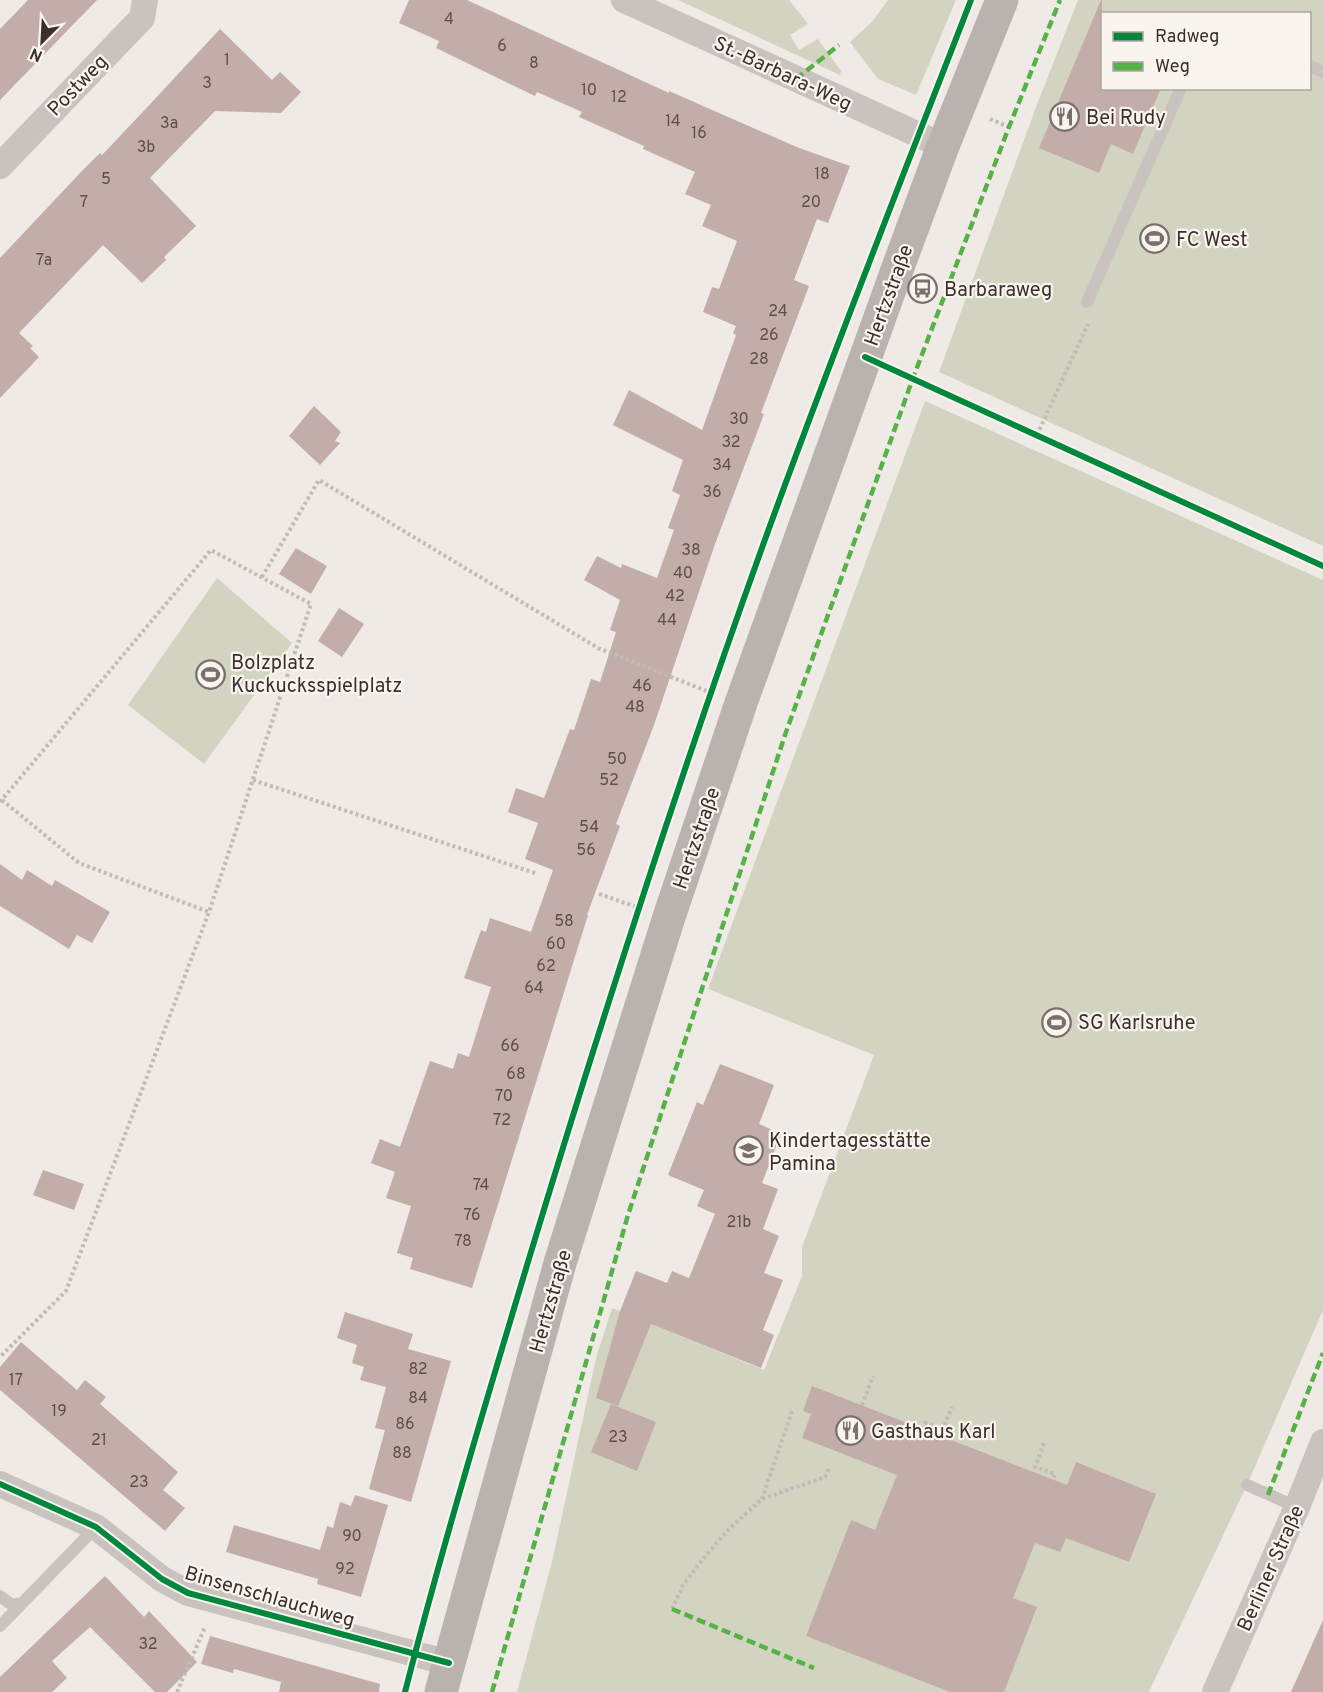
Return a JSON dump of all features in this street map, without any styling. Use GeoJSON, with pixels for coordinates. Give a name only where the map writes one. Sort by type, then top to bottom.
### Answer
{"type":"FeatureCollection","features":[{"type":"Feature","properties":{"kind":"main road","name":"Hertzstraße"},"geometry":{"type":"LineString","coordinates":[[445,1678],[560,1263],[669,917],[741,703],[943,146],[1002,0]]}},
{"type":"Feature","properties":{"kind":"street","name":"Postweg"},"geometry":{"type":"LineString","coordinates":[[0,165],[142,18],[145,0]]}},
{"type":"Feature","properties":{"kind":"street","name":"St.-Barbara-Weg"},"geometry":{"type":"LineString","coordinates":[[624,0],[943,146]]}},
{"type":"Feature","properties":{"kind":"street","name":"Berliner Straße"},"geometry":{"type":"LineString","coordinates":[[1215,1692],[1297,1508],[1323,1442]]}},
{"type":"Feature","properties":{"kind":"street","name":"Binsenschlauchweg"},"geometry":{"type":"LineString","coordinates":[[0,1484],[96,1527],[172,1586],[445,1678]]}},
{"type":"Feature","properties":{"kind":"lane"},"geometry":{"type":"LineString","coordinates":[[1088,302],[1180,90]]}},
{"type":"Feature","properties":{"kind":"lane"},"geometry":{"type":"LineString","coordinates":[[1247,1485],[1297,1508]]}},
{"type":"Feature","properties":{"kind":"lane"},"geometry":{"type":"LineString","coordinates":[[0,1626],[96,1527]]}},
{"type":"Feature","properties":{"kind":"lane"},"geometry":{"type":"LineString","coordinates":[[0,1596],[12,1605],[22,1603]]}},
{"type":"Feature","properties":{"kind":"path"},"geometry":{"type":"LineString","coordinates":[[1037,435],[1091,317],[1088,302]]}},
{"type":"Feature","properties":{"kind":"path"},"geometry":{"type":"LineString","coordinates":[[262,577],[319,480],[598,648],[741,703]]}},
{"type":"Feature","properties":{"kind":"path"},"geometry":{"type":"LineString","coordinates":[[0,1358],[66,1291],[209,912],[311,604],[211,550],[1,801],[79,863],[209,912]]}},
{"type":"Feature","properties":{"kind":"path"},"geometry":{"type":"LineString","coordinates":[[253,780],[538,874]]}},
{"type":"Feature","properties":{"kind":"path"},"geometry":{"type":"LineString","coordinates":[[599,894],[669,917]]}},
{"type":"Feature","properties":{"kind":"path"},"geometry":{"type":"LineString","coordinates":[[862,1405],[873,1376]]}},
{"type":"Feature","properties":{"kind":"path"},"geometry":{"type":"LineString","coordinates":[[922,1429],[925,1423],[943,1430],[952,1407]]}},
{"type":"Feature","properties":{"kind":"path"},"geometry":{"type":"LineString","coordinates":[[762,1499],[792,1408]]}},
{"type":"Feature","properties":{"kind":"path"},"geometry":{"type":"LineString","coordinates":[[1044,1443],[1035,1467],[1055,1474],[1053,1480]]}},
{"type":"Feature","properties":{"kind":"path"},"geometry":{"type":"LineString","coordinates":[[672,1609],[683,1585],[703,1559],[727,1531],[762,1499],[825,1477],[830,1466]]}},
{"type":"Feature","properties":{"kind":"path"},"geometry":{"type":"LineString","coordinates":[[177,1692],[216,1601]]}},
{"type":"Feature","properties":{"kind":"green space"},"geometry":{"type":"Polygon","coordinates":[[[678,0],[789,0],[808,24],[790,35],[799,50],[818,39],[841,71],[840,75],[678,0]]]}},
{"type":"Feature","properties":{"kind":"green space"},"geometry":{"type":"Polygon","coordinates":[[[888,0],[956,0],[916,95],[878,79],[850,42],[872,22],[888,0]]]}},
{"type":"Feature","properties":{"kind":"green space","name":"FC West"},"geometry":{"type":"Polygon","coordinates":[[[1078,0],[1323,0],[1323,546],[939,372],[1036,107],[1078,0]]]}},
{"type":"Feature","properties":{"kind":"green space","name":"SG Karlsruhe"},"geometry":{"type":"Polygon","coordinates":[[[925,401],[1323,580],[1323,1310],[1247,1485],[1149,1692],[517,1692],[552,1562],[596,1358],[612,1308],[764,1370],[802,1276],[802,1247],[874,1055],[708,989],[925,401]]]}},
{"type":"Feature","properties":{"kind":"green space","name":"Bolzplatz Kuckucksspielplatz"},"geometry":{"type":"Polygon","coordinates":[[[217,578],[292,643],[204,764],[128,705],[217,578]]]}},
{"type":"Feature","properties":{"kind":"building"},"geometry":{"type":"Polygon","coordinates":[[[28,0],[97,0],[0,100],[0,29],[28,0]]]}},
{"type":"Feature","properties":{"kind":"building"},"geometry":{"type":"Polygon","coordinates":[[[409,0],[467,0],[669,93],[669,91],[799,148],[850,166],[828,223],[817,219],[794,280],[809,286],[761,413],[764,414],[715,544],[654,725],[616,824],[620,826],[587,915],[472,1288],[410,1269],[413,1258],[397,1253],[411,1206],[386,1198],[395,1172],[371,1163],[380,1139],[400,1147],[430,1061],[453,1069],[458,1053],[469,1057],[491,987],[464,978],[481,930],[486,932],[490,918],[531,932],[553,870],[525,859],[538,823],[508,812],[516,788],[544,798],[570,729],[574,730],[591,679],[600,682],[616,632],[610,630],[620,600],[584,580],[597,556],[621,568],[622,564],[657,578],[674,530],[668,528],[680,495],[672,491],[683,460],[613,425],[629,390],[702,430],[736,335],[733,333],[736,326],[703,312],[712,287],[719,289],[737,241],[702,226],[711,205],[685,194],[695,172],[579,117],[582,112],[537,92],[535,96],[436,48],[439,41],[399,23],[409,0]]]}},
{"type":"Feature","properties":{"kind":"building"},"geometry":{"type":"Polygon","coordinates":[[[1102,0],[1101,90],[1160,90],[1133,154],[1111,144],[1099,173],[1039,148],[1102,0]]]}},
{"type":"Feature","properties":{"kind":"building"},"geometry":{"type":"Polygon","coordinates":[[[220,29],[272,80],[280,72],[301,92],[281,113],[215,111],[150,178],[196,226],[164,257],[166,260],[142,283],[103,245],[19,333],[33,346],[30,348],[39,357],[0,398],[0,258],[80,173],[100,153],[102,155],[220,29]]]}},
{"type":"Feature","properties":{"kind":"building"},"geometry":{"type":"Polygon","coordinates":[[[314,406],[341,432],[335,441],[340,443],[320,465],[289,436],[314,406]]]}},
{"type":"Feature","properties":{"kind":"building"},"geometry":{"type":"Polygon","coordinates":[[[296,548],[327,566],[311,594],[279,574],[296,548]]]}},
{"type":"Feature","properties":{"kind":"building"},"geometry":{"type":"Polygon","coordinates":[[[339,608],[364,624],[342,657],[318,641],[339,608]]]}},
{"type":"Feature","properties":{"kind":"building"},"geometry":{"type":"Polygon","coordinates":[[[0,864],[22,880],[27,870],[52,886],[55,880],[110,912],[92,943],[77,935],[69,949],[0,906],[0,864]]]}},
{"type":"Feature","properties":{"kind":"building"},"geometry":{"type":"Polygon","coordinates":[[[720,1064],[774,1085],[759,1124],[781,1134],[762,1183],[778,1189],[763,1229],[779,1236],[764,1273],[783,1280],[763,1330],[774,1335],[761,1368],[651,1324],[618,1406],[596,1398],[620,1311],[636,1271],[667,1283],[672,1271],[689,1278],[715,1214],[697,1206],[704,1190],[668,1175],[697,1102],[703,1105],[720,1064]]]}},
{"type":"Feature","properties":{"kind":"building"},"geometry":{"type":"Polygon","coordinates":[[[43,1170],[84,1184],[74,1210],[33,1195],[43,1170]]]}},
{"type":"Feature","properties":{"kind":"building"},"geometry":{"type":"Polygon","coordinates":[[[345,1312],[413,1334],[408,1349],[451,1361],[411,1502],[369,1489],[385,1430],[375,1428],[386,1387],[360,1380],[364,1367],[352,1363],[357,1345],[337,1338],[345,1312]]]}},
{"type":"Feature","properties":{"kind":"building"},"geometry":{"type":"Polygon","coordinates":[[[21,1342],[77,1390],[85,1380],[106,1397],[100,1404],[178,1472],[163,1490],[185,1508],[165,1531],[0,1390],[0,1367],[21,1342]]]}},
{"type":"Feature","properties":{"kind":"building"},"geometry":{"type":"Polygon","coordinates":[[[812,1386],[1067,1485],[1076,1462],[1156,1494],[1129,1562],[1066,1538],[1060,1552],[1035,1543],[1013,1598],[1037,1607],[1004,1692],[950,1692],[806,1636],[851,1520],[875,1530],[897,1475],[802,1438],[811,1414],[803,1411],[812,1386]]]}},
{"type":"Feature","properties":{"kind":"building"},"geometry":{"type":"Polygon","coordinates":[[[611,1404],[656,1422],[637,1471],[591,1452],[611,1404]]]}},
{"type":"Feature","properties":{"kind":"building"},"geometry":{"type":"Polygon","coordinates":[[[355,1495],[388,1505],[361,1597],[317,1584],[318,1579],[226,1552],[234,1525],[320,1550],[327,1526],[333,1528],[340,1502],[351,1506],[355,1495]]]}},
{"type":"Feature","properties":{"kind":"building"},"geometry":{"type":"Polygon","coordinates":[[[105,1576],[144,1617],[149,1611],[197,1662],[167,1692],[155,1692],[90,1627],[52,1661],[67,1678],[52,1692],[0,1692],[0,1677],[105,1576]]]}},
{"type":"Feature","properties":{"kind":"building"},"geometry":{"type":"Polygon","coordinates":[[[1323,1620],[1323,1692],[1291,1692],[1323,1620]]]}},
{"type":"Feature","properties":{"kind":"building"},"geometry":{"type":"Polygon","coordinates":[[[210,1636],[380,1684],[379,1692],[279,1692],[281,1682],[234,1669],[233,1673],[201,1664],[210,1636]]]}},
{"type":"Feature","properties":{"kind":"marked path"},"geometry":{"type":"LineString","coordinates":[[492,1692],[628,1215],[785,735],[913,378],[1060,0]]}},
{"type":"Feature","properties":{"kind":"marked path"},"geometry":{"type":"LineString","coordinates":[[796,79],[839,45]]}},
{"type":"Feature","properties":{"kind":"marked path"},"geometry":{"type":"LineString","coordinates":[[1268,1495],[1323,1353]]}},
{"type":"Feature","properties":{"kind":"marked path"},"geometry":{"type":"LineString","coordinates":[[672,1609],[814,1668]]}},
{"type":"Feature","properties":{"kind":"cycle path"},"geometry":{"type":"LineString","coordinates":[[405,1692],[450,1526],[531,1252],[672,809],[788,476],[971,0]]}},
{"type":"Feature","properties":{"kind":"cycle path"},"geometry":{"type":"LineString","coordinates":[[865,357],[1323,566]]}},
{"type":"Feature","properties":{"kind":"cycle path"},"geometry":{"type":"LineString","coordinates":[[0,1484],[96,1527],[162,1579],[188,1593],[449,1663]]}},
{"type":"Feature","properties":{"kind":"place","name":"Bei Rudy"},"geometry":{"type":"Point","coordinates":[1065,117]}},
{"type":"Feature","properties":{"kind":"place","name":"FC West"},"geometry":{"type":"Point","coordinates":[1155,239]}},
{"type":"Feature","properties":{"kind":"place","name":"Barbaraweg"},"geometry":{"type":"Point","coordinates":[923,289]}},
{"type":"Feature","properties":{"kind":"place","name":"Bolzplatz Kuckucksspielplatz"},"geometry":{"type":"Point","coordinates":[210,674]}},
{"type":"Feature","properties":{"kind":"place","name":"SG Karlsruhe"},"geometry":{"type":"Point","coordinates":[1057,1022]}},
{"type":"Feature","properties":{"kind":"place","name":"Kindertagesstätte Pamina"},"geometry":{"type":"Point","coordinates":[748,1151]}},
{"type":"Feature","properties":{"kind":"place","name":"Gasthaus Karl"},"geometry":{"type":"Point","coordinates":[850,1431]}}]}
